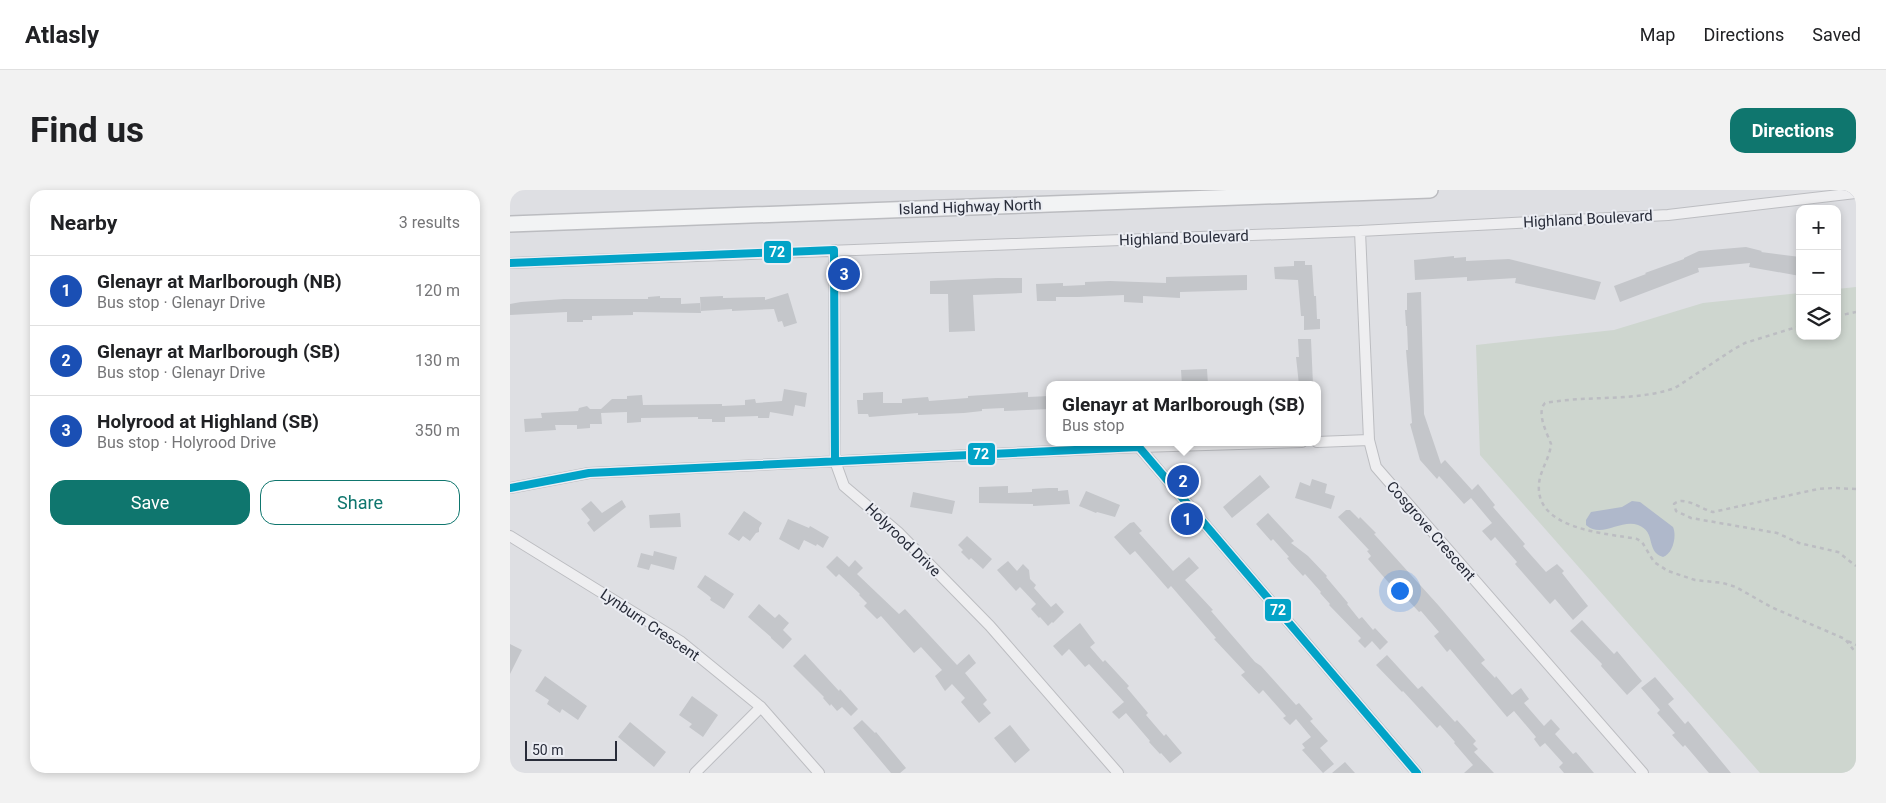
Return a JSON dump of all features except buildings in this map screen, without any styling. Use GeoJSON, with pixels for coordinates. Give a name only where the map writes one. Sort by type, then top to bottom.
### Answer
{"type":"FeatureCollection","features":[{"type":"Feature","properties":{"kind":"main road","name":"Island Highway North"},"geometry":{"type":"LineString","coordinates":[[510,224],[1430,190]]}},
{"type":"Feature","properties":{"kind":"street","name":"Highland Boulevard"},"geometry":{"type":"LineString","coordinates":[[510,263],[1360,231],[1668,215],[1856,194]]}},
{"type":"Feature","properties":{"kind":"street","name":"Cosgrove Crescent"},"geometry":{"type":"LineString","coordinates":[[1360,231],[1369,440],[1376,467],[1643,773]]}},
{"type":"Feature","properties":{"kind":"street","name":"Holyrood Drive"},"geometry":{"type":"LineString","coordinates":[[834,250],[835,461],[844,486],[898,532],[990,626],[1118,773]]}},
{"type":"Feature","properties":{"kind":"street"},"geometry":{"type":"LineString","coordinates":[[1321,442],[1369,440]]}},
{"type":"Feature","properties":{"kind":"street"},"geometry":{"type":"LineString","coordinates":[[510,488],[590,473],[1193,446]]}},
{"type":"Feature","properties":{"kind":"street"},"geometry":{"type":"LineString","coordinates":[[1139,448],[1417,773]]}},
{"type":"Feature","properties":{"kind":"street","name":"Lynburn Crescent"},"geometry":{"type":"LineString","coordinates":[[510,536],[680,641],[761,707],[819,773]]}},
{"type":"Feature","properties":{"kind":"street"},"geometry":{"type":"LineString","coordinates":[[695,773],[761,707]]}},
{"type":"Feature","properties":{"kind":"path"},"geometry":{"type":"LineString","coordinates":[[1841,315],[1856,312]]}},
{"type":"Feature","properties":{"kind":"path"},"geometry":{"type":"LineString","coordinates":[[1796,327],[1745,343],[1713,361],[1675,388],[1667,391],[1545,403],[1542,406],[1542,413],[1551,444],[1541,473],[1539,492],[1543,506],[1561,520],[1586,531],[1637,539],[1642,542],[1654,562],[1668,571],[1696,580],[1729,585],[1771,608],[1846,639],[1856,645]]}},
{"type":"Feature","properties":{"kind":"path"},"geometry":{"type":"LineString","coordinates":[[1856,489],[1818,489],[1714,512],[1702,509],[1683,500],[1679,500],[1674,504],[1676,511],[1691,518],[1777,533],[1799,543],[1838,552],[1856,566]]}},
{"type":"Feature","properties":{"kind":"path"},"geometry":{"type":"LineString","coordinates":[[1846,639],[1856,653]]}},
{"type":"Feature","properties":{"kind":"shaded area"},"geometry":{"type":"Polygon","coordinates":[[[1856,287],[1856,773],[1760,773],[1480,455],[1476,345],[1614,330],[1703,303],[1796,293],[1796,340],[1841,340],[1841,289],[1856,287]]]}},
{"type":"Feature","properties":{"kind":"water"},"geometry":{"type":"Polygon","coordinates":[[[1632,501],[1640,502],[1673,527],[1675,535],[1672,549],[1663,557],[1654,550],[1650,537],[1644,528],[1638,525],[1625,524],[1605,530],[1598,530],[1586,525],[1586,520],[1591,512],[1622,507],[1632,501]]]}},
{"type":"Feature","properties":{"kind":"transit line","name":"72"},"geometry":{"type":"LineString","coordinates":[[510,263],[834,250],[835,461]]}},
{"type":"Feature","properties":{"kind":"transit line","name":"72"},"geometry":{"type":"LineString","coordinates":[[1139,447],[1417,773]]}},
{"type":"Feature","properties":{"kind":"transit line","name":"72"},"geometry":{"type":"LineString","coordinates":[[510,488],[589,473],[1139,447]]}},
{"type":"Feature","properties":{"kind":"place","name":"Holyrood at Highland (SB)"},"geometry":{"type":"Point","coordinates":[844,274]}},
{"type":"Feature","properties":{"kind":"place","name":"Glenayr at Marlborough (SB)"},"geometry":{"type":"Point","coordinates":[1183,481]}},
{"type":"Feature","properties":{"kind":"place","name":"Glenayr at Marlborough (NB)"},"geometry":{"type":"Point","coordinates":[1187,519]}}]}
